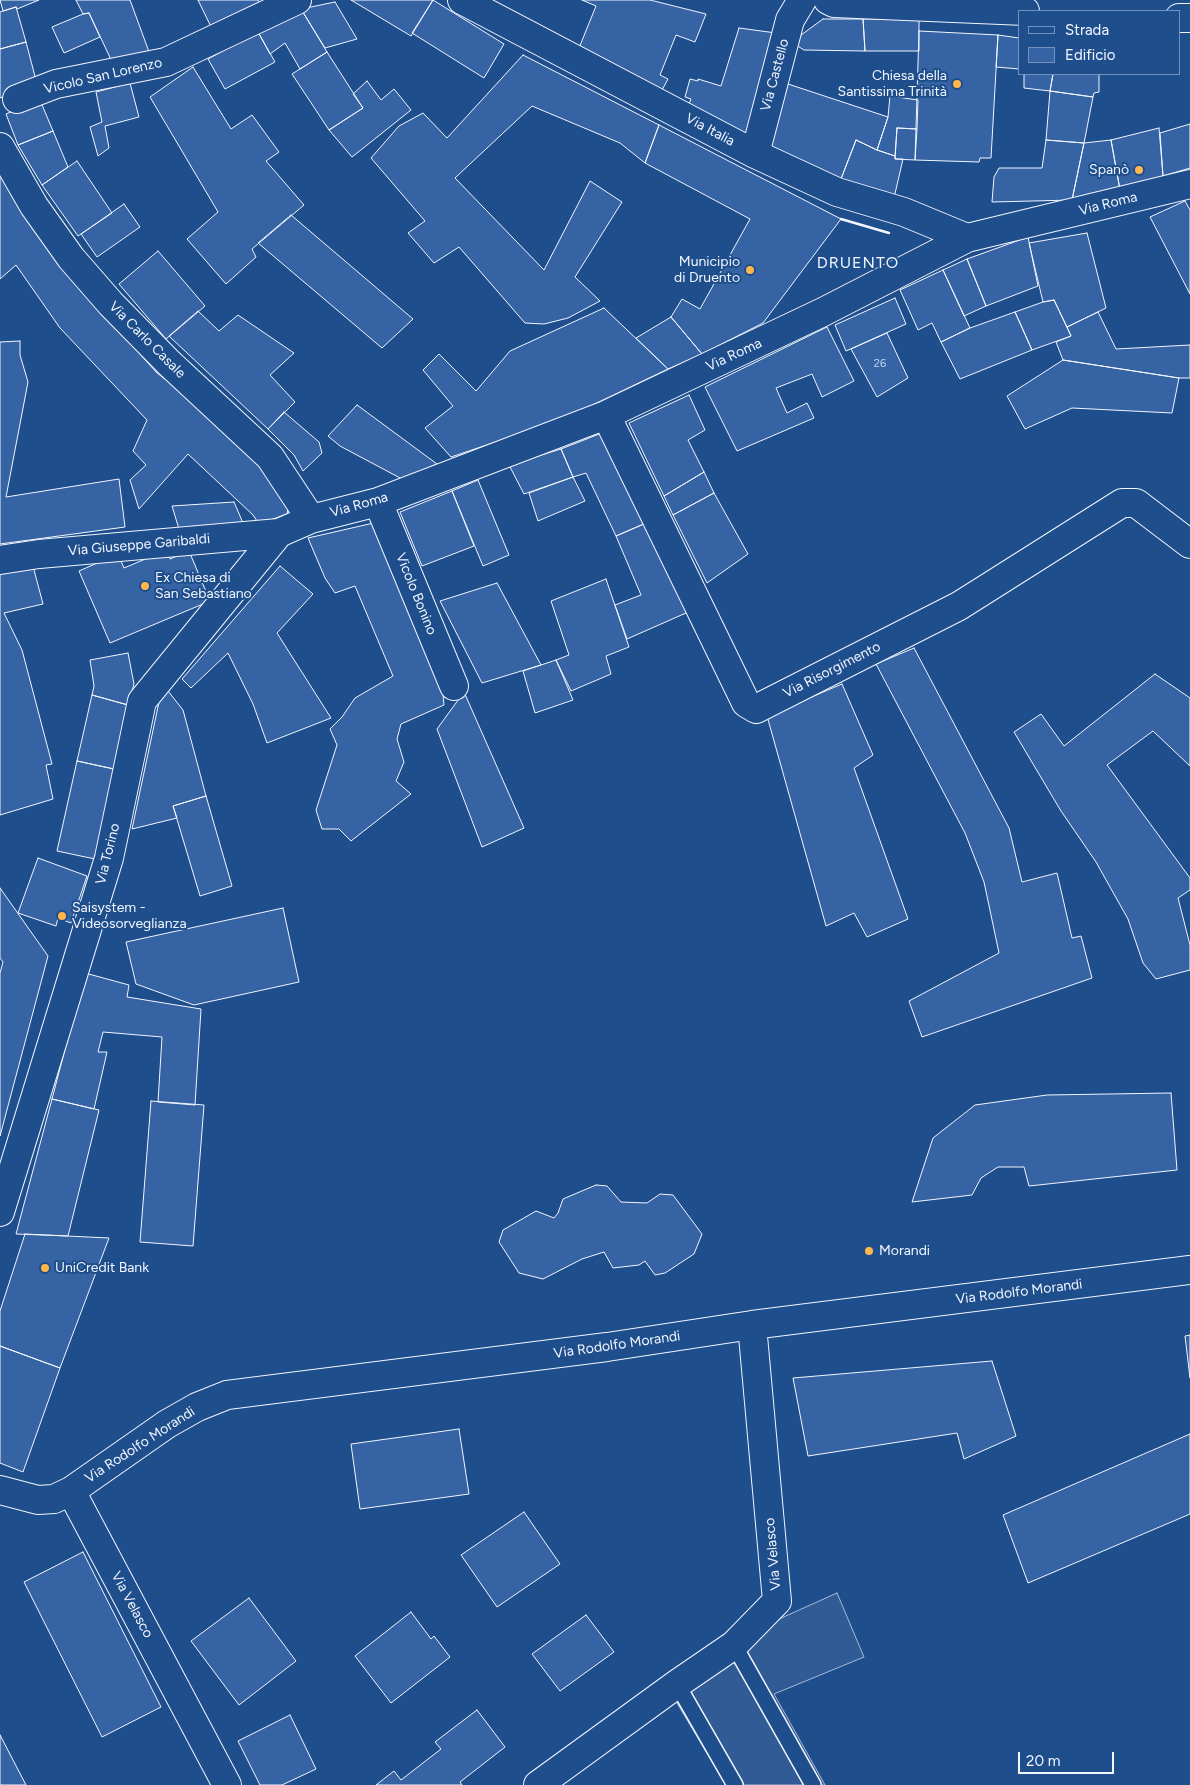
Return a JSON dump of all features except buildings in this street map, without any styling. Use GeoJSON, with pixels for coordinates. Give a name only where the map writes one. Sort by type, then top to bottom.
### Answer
{"type":"FeatureCollection","features":[{"type":"Feature","properties":{"kind":"street","name":"Vicolo San Lorenzo"},"geometry":{"type":"LineString","coordinates":[[16,98],[56,84],[166,62],[297,0]]}},
{"type":"Feature","properties":{"kind":"street","name":"Via Italia"},"geometry":{"type":"LineString","coordinates":[[462,0],[755,154],[838,192],[904,212],[967,238]]}},
{"type":"Feature","properties":{"kind":"street","name":"Via Castello"},"geometry":{"type":"LineString","coordinates":[[755,154],[790,20],[802,0]]}},
{"type":"Feature","properties":{"kind":"street"},"geometry":{"type":"LineString","coordinates":[[828,0],[834,3],[1018,11]]}},
{"type":"Feature","properties":{"kind":"street","name":"Via Carlo Casale"},"geometry":{"type":"LineString","coordinates":[[0,147],[34,206],[71,258],[111,304],[169,363],[270,457],[311,519]]}},
{"type":"Feature","properties":{"kind":"street","name":"Via Roma"},"geometry":{"type":"LineString","coordinates":[[279,533],[311,519],[378,502],[606,415],[823,312],[967,238],[1189,185]]}},
{"type":"Feature","properties":{"kind":"street","name":"Via Risorgimento"},"geometry":{"type":"LineString","coordinates":[[606,415],[746,703],[756,709],[959,606],[1122,503],[1136,503],[1190,544]]}},
{"type":"Feature","properties":{"kind":"street","name":"Vicolo Bonino"},"geometry":{"type":"LineString","coordinates":[[378,502],[454,686]]}},
{"type":"Feature","properties":{"kind":"street","name":"Via Giuseppe Garibaldi"},"geometry":{"type":"LineString","coordinates":[[0,560],[39,554],[279,533]]}},
{"type":"Feature","properties":{"kind":"street","name":"Via Torino"},"geometry":{"type":"LineString","coordinates":[[0,1212],[109,858],[142,701],[279,533]]}},
{"type":"Feature","properties":{"kind":"street","name":"Via Rodolfo Morandi"},"geometry":{"type":"LineString","coordinates":[[71,1491],[167,1424],[197,1407],[227,1395],[607,1347],[752,1325],[1190,1270]]}},
{"type":"Feature","properties":{"kind":"street","name":"Via Velasco"},"geometry":{"type":"LineString","coordinates":[[538,1785],[734,1645],[777,1601],[752,1325]]}},
{"type":"Feature","properties":{"kind":"street"},"geometry":{"type":"LineString","coordinates":[[0,1490],[38,1500],[54,1499],[71,1491]]}},
{"type":"Feature","properties":{"kind":"street","name":"Via Velasco"},"geometry":{"type":"LineString","coordinates":[[71,1491],[227,1785]]}},
{"type":"Feature","properties":{"kind":"lane"},"geometry":{"type":"LineString","coordinates":[[734,1645],[814,1785]]}},
{"type":"Feature","properties":{"kind":"lane"},"geometry":{"type":"LineString","coordinates":[[677,1684],[735,1785]]}},
{"type":"Feature","properties":{"kind":"shaded area"},"geometry":{"type":"Polygon","coordinates":[[[837,1593],[864,1657],[774,1694],[825,1785],[726,1785],[674,1698],[768,1624],[837,1593]]]}},
{"type":"Feature","properties":{"kind":"wall"},"geometry":{"type":"LineString","coordinates":[[841,219],[889,233]]}},
{"type":"Feature","properties":{"kind":"place","name":"Chiesa della Santissima Trinità"},"geometry":{"type":"Point","coordinates":[957,84]}},
{"type":"Feature","properties":{"kind":"place","name":"Spanò"},"geometry":{"type":"Point","coordinates":[1139,170]}},
{"type":"Feature","properties":{"kind":"place","name":"Municipio di Druento"},"geometry":{"type":"Point","coordinates":[750,270]}},
{"type":"Feature","properties":{"kind":"place","name":"Ex Chiesa di San Sebastiano"},"geometry":{"type":"Point","coordinates":[145,586]}},
{"type":"Feature","properties":{"kind":"place","name":"Saisystem - Videosorveglianza"},"geometry":{"type":"Point","coordinates":[62,916]}},
{"type":"Feature","properties":{"kind":"place","name":"Morandi"},"geometry":{"type":"Point","coordinates":[869,1251]}},
{"type":"Feature","properties":{"kind":"place","name":"UniCredit Bank"},"geometry":{"type":"Point","coordinates":[45,1268]}},
{"type":"Feature","properties":{"kind":"district","name":"DRUENTO"},"geometry":{"type":"Point","coordinates":[858,263]}}]}
